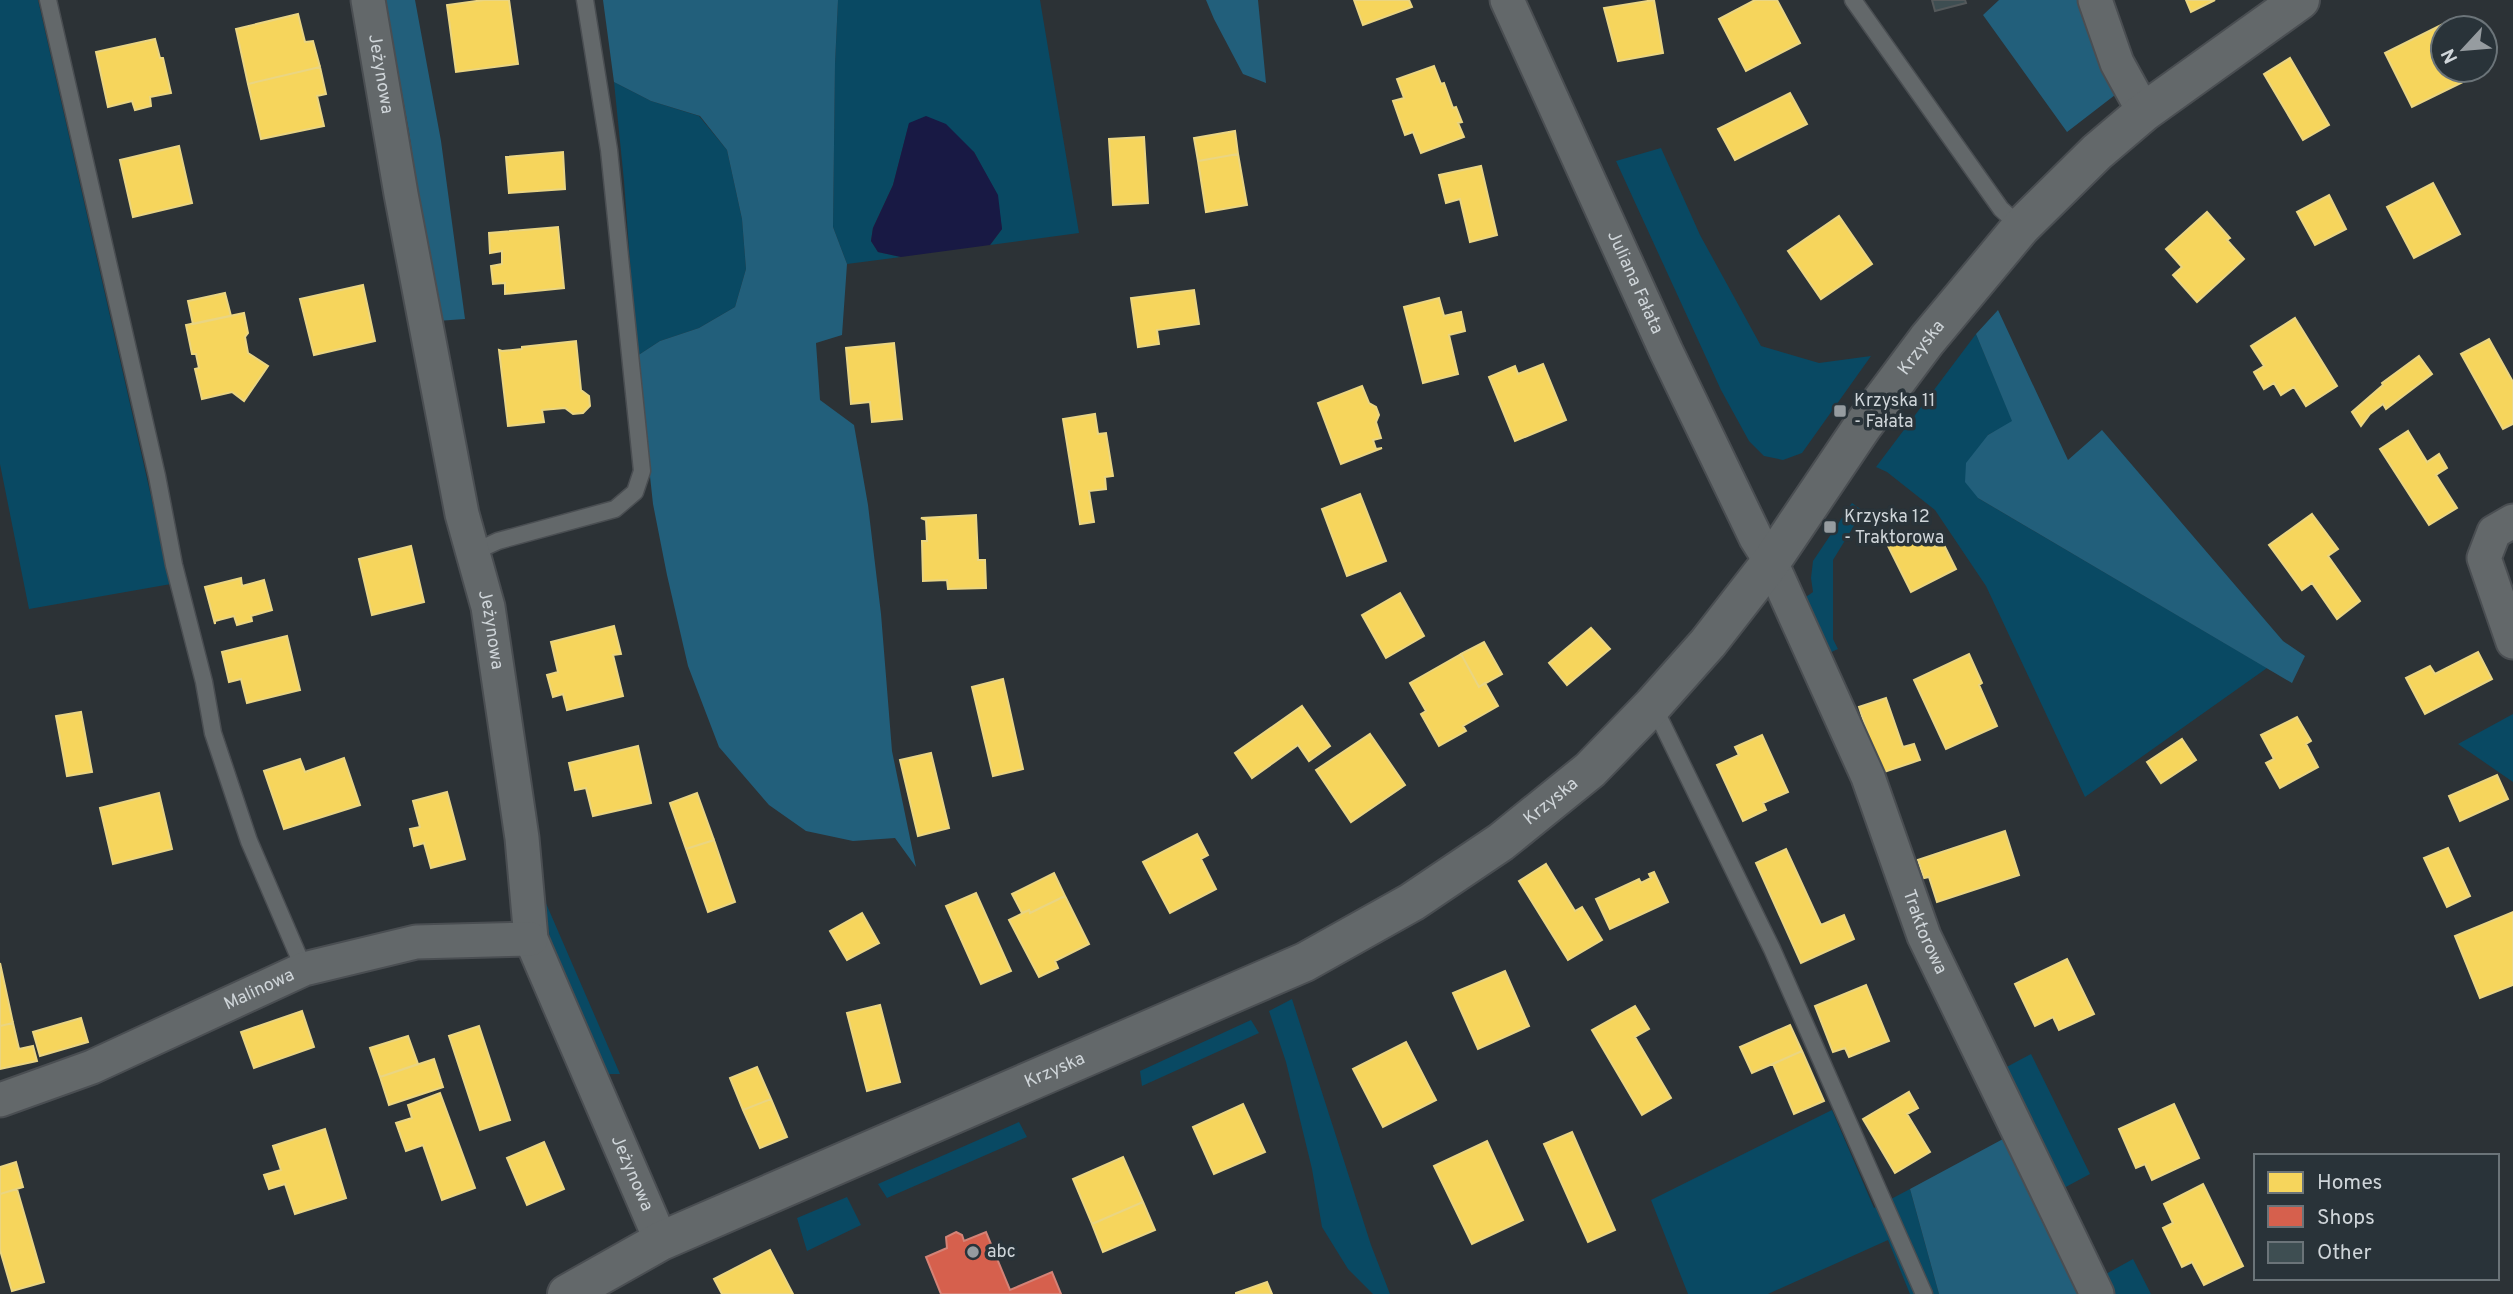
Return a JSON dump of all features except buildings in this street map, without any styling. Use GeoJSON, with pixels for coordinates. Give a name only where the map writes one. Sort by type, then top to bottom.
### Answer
{"type":"FeatureCollection","features":[{"type":"Feature","properties":{"kind":"street","name":"Jeżynowa"},"geometry":{"type":"LineString","coordinates":[[368,0],[443,416],[463,514],[488,607],[520,824],[531,939],[661,1241]]}},
{"type":"Feature","properties":{"kind":"street","name":"Juliana Fałata"},"geometry":{"type":"LineString","coordinates":[[1507,0],[1666,351],[1756,538],[1771,562]]}},
{"type":"Feature","properties":{"kind":"street"},"geometry":{"type":"LineString","coordinates":[[2095,0],[2117,63],[2144,112]]}},
{"type":"Feature","properties":{"kind":"street","name":"Krzyska"},"geometry":{"type":"LineString","coordinates":[[567,1294],[661,1241],[1305,962],[1367,929],[1464,868],[1545,808],[1590,770],[1708,643],[1771,562],[1927,340],[2021,228],[2097,152],[2144,112],[2300,0]]}},
{"type":"Feature","properties":{"kind":"street"},"geometry":{"type":"LineString","coordinates":[[2513,521],[2494,532],[2484,558],[2513,642]]}},
{"type":"Feature","properties":{"kind":"street","name":"Traktorowa"},"geometry":{"type":"LineString","coordinates":[[1771,562],[1868,777],[1924,936],[2097,1294]]}},
{"type":"Feature","properties":{"kind":"street","name":"Malinowa"},"geometry":{"type":"LineString","coordinates":[[0,1100],[92,1067],[304,969],[415,942],[531,939]]}},
{"type":"Feature","properties":{"kind":"lane"},"geometry":{"type":"LineString","coordinates":[[48,0],[157,475],[174,565],[204,682],[213,733],[249,841],[304,969]]}},
{"type":"Feature","properties":{"kind":"lane"},"geometry":{"type":"LineString","coordinates":[[474,552],[498,541],[615,509],[635,492],[642,471],[608,150],[585,0]]}},
{"type":"Feature","properties":{"kind":"lane"},"geometry":{"type":"LineString","coordinates":[[1853,0],[2001,209],[2021,228]]}},
{"type":"Feature","properties":{"kind":"lane"},"geometry":{"type":"LineString","coordinates":[[1653,705],[1772,949],[1924,1294]]}},
{"type":"Feature","properties":{"kind":"shaded area"},"geometry":{"type":"Polygon","coordinates":[[[0,0],[38,0],[171,584],[29,609],[0,464],[0,0]]]}},
{"type":"Feature","properties":{"kind":"shaded area"},"geometry":{"type":"Polygon","coordinates":[[[385,0],[415,0],[441,141],[465,319],[437,321],[409,132],[385,0]]]}},
{"type":"Feature","properties":{"kind":"shaded area"},"geometry":{"type":"Polygon","coordinates":[[[603,0],[838,0],[833,227],[847,264],[842,335],[816,343],[820,400],[854,425],[868,505],[881,614],[892,751],[916,867],[895,838],[853,841],[806,831],[769,805],[719,747],[688,666],[653,504],[637,356],[660,341],[699,328],[735,307],[746,269],[742,219],[727,150],[700,116],[651,101],[614,82],[603,0]]]}},
{"type":"Feature","properties":{"kind":"shaded area"},"geometry":{"type":"Polygon","coordinates":[[[838,0],[1040,0],[1079,233],[990,245],[1002,229],[997,195],[974,152],[909,124],[893,185],[873,228],[871,241],[878,252],[901,257],[847,264],[833,227],[838,0]]]}},
{"type":"Feature","properties":{"kind":"shaded area"},"geometry":{"type":"Polygon","coordinates":[[[1206,0],[1258,0],[1266,83],[1243,74],[1206,0]]]}},
{"type":"Feature","properties":{"kind":"shaded area"},"geometry":{"type":"Polygon","coordinates":[[[1999,0],[2083,0],[2115,95],[2067,132],[1983,15],[1999,0]]]}},
{"type":"Feature","properties":{"kind":"shaded area"},"geometry":{"type":"Polygon","coordinates":[[[614,82],[651,101],[699,116],[727,150],[742,219],[746,269],[735,307],[699,328],[660,341],[637,356],[624,181],[614,82]]]}},
{"type":"Feature","properties":{"kind":"shaded area"},"geometry":{"type":"Polygon","coordinates":[[[926,116],[946,124],[974,152],[998,195],[1002,229],[990,245],[901,257],[878,252],[871,241],[873,228],[893,185],[909,123],[926,116]]]}},
{"type":"Feature","properties":{"kind":"shaded area"},"geometry":{"type":"Polygon","coordinates":[[[1661,148],[1700,235],[1761,346],[1819,363],[1871,356],[1802,453],[1783,460],[1764,456],[1749,441],[1721,390],[1616,161],[1661,148]]]}},
{"type":"Feature","properties":{"kind":"shaded area"},"geometry":{"type":"Polygon","coordinates":[[[1998,310],[2068,460],[2102,430],[2283,641],[2305,656],[2292,683],[1978,498],[1965,482],[1966,463],[1988,435],[2012,421],[1976,334],[1998,310]]]}},
{"type":"Feature","properties":{"kind":"shaded area"},"geometry":{"type":"Polygon","coordinates":[[[1976,334],[2013,422],[1988,435],[1978,498],[2267,668],[2085,797],[1986,586],[1935,510],[1887,472],[1876,467],[1976,334]]]}},
{"type":"Feature","properties":{"kind":"shaded area"},"geometry":{"type":"Polygon","coordinates":[[[1852,503],[1863,511],[1833,560],[1833,639],[1838,649],[1825,655],[1803,599],[1813,592],[1813,561],[1852,503]]]}},
{"type":"Feature","properties":{"kind":"shaded area"},"geometry":{"type":"Polygon","coordinates":[[[2513,714],[2513,782],[2458,744],[2513,714]]]}},
{"type":"Feature","properties":{"kind":"shaded area"},"geometry":{"type":"Polygon","coordinates":[[[545,901],[620,1074],[601,1074],[554,971],[545,901]]]}},
{"type":"Feature","properties":{"kind":"shaded area"},"geometry":{"type":"Polygon","coordinates":[[[1292,999],[1371,1245],[1390,1294],[1373,1294],[1348,1269],[1322,1227],[1312,1169],[1286,1062],[1269,1011],[1292,999]]]}},
{"type":"Feature","properties":{"kind":"shaded area"},"geometry":{"type":"Polygon","coordinates":[[[1251,1020],[1259,1033],[1142,1086],[1140,1071],[1251,1020]]]}},
{"type":"Feature","properties":{"kind":"shaded area"},"geometry":{"type":"Polygon","coordinates":[[[2031,1054],[2090,1174],[2062,1189],[2001,1070],[2031,1054]]]}},
{"type":"Feature","properties":{"kind":"shaded area"},"geometry":{"type":"Polygon","coordinates":[[[1832,1110],[1874,1208],[1910,1189],[1939,1294],[1910,1294],[1888,1240],[1768,1294],[1688,1294],[1651,1200],[1832,1110]]]}},
{"type":"Feature","properties":{"kind":"shaded area"},"geometry":{"type":"Polygon","coordinates":[[[1019,1122],[1027,1137],[887,1198],[878,1184],[1019,1122]]]}},
{"type":"Feature","properties":{"kind":"shaded area"},"geometry":{"type":"Polygon","coordinates":[[[2003,1139],[2083,1294],[1939,1294],[1910,1189],[2003,1139]]]}},
{"type":"Feature","properties":{"kind":"shaded area"},"geometry":{"type":"Polygon","coordinates":[[[847,1197],[861,1225],[807,1251],[797,1218],[847,1197]]]}},
{"type":"Feature","properties":{"kind":"shaded area"},"geometry":{"type":"Polygon","coordinates":[[[2133,1259],[2151,1294],[2114,1294],[2104,1275],[2133,1259]]]}},
{"type":"Feature","properties":{"kind":"place","name":"Krzyska 11 - Fałata"},"geometry":{"type":"Point","coordinates":[1840,411]}},
{"type":"Feature","properties":{"kind":"place","name":"Krzyska 12 - Traktorowa"},"geometry":{"type":"Point","coordinates":[1830,527]}},
{"type":"Feature","properties":{"kind":"place","name":"abc"},"geometry":{"type":"Point","coordinates":[973,1252]}}]}
